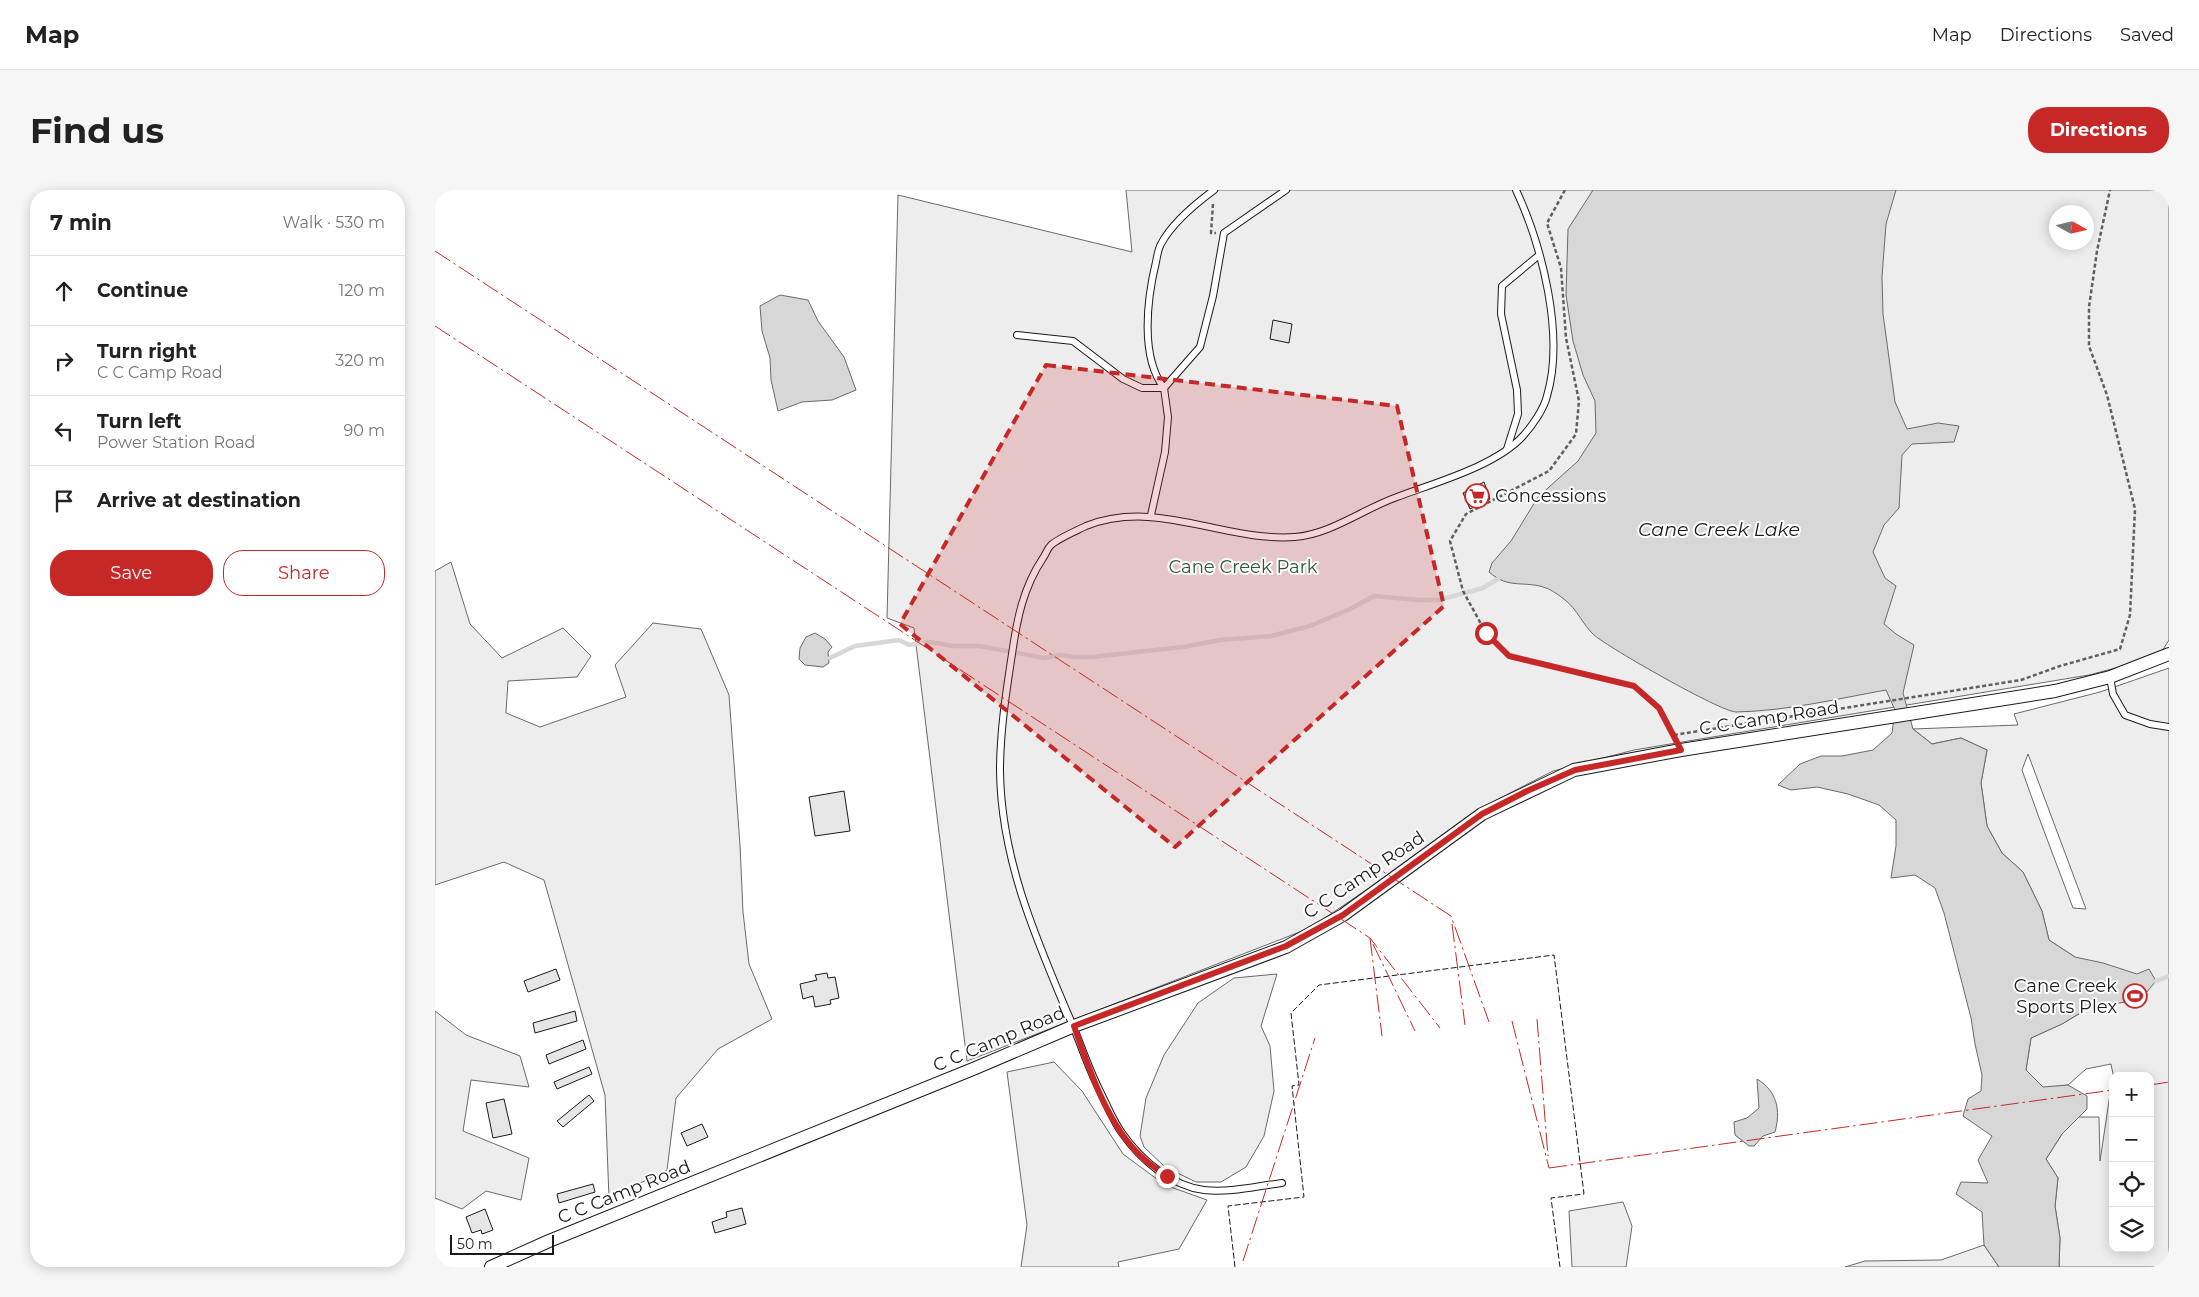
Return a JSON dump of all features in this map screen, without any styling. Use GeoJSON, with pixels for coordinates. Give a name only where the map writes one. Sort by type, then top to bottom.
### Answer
{"type":"FeatureCollection","features":[{"type":"Feature","properties":{"kind":"street","name":"C C Camp Road"},"geometry":{"type":"LineString","coordinates":[[491,1267],[549,1241],[973,1069],[1074,1026],[1286,946],[1343,915],[1482,814],[1527,791],[1575,770],[1681,750],[2055,691],[2110,678],[2169,654]]}},
{"type":"Feature","properties":{"kind":"lane"},"geometry":{"type":"LineString","coordinates":[[1151,516],[1165,452],[1168,418],[1164,388],[1157,379],[1147,336],[1151,283],[1160,244],[1190,207],[1214,190]]}},
{"type":"Feature","properties":{"kind":"lane"},"geometry":{"type":"LineString","coordinates":[[1017,335],[1073,342],[1123,379],[1142,388],[1164,388],[1200,347],[1213,296],[1223,233],[1286,190]]}},
{"type":"Feature","properties":{"kind":"lane"},"geometry":{"type":"LineString","coordinates":[[1282,1182],[1236,1189],[1204,1190],[1183,1184],[1167,1176],[1142,1158],[1120,1132],[1090,1071],[1074,1026],[1018,889],[1006,838],[1000,773],[1003,714],[1012,649],[1021,608],[1030,578],[1051,545],[1085,527],[1114,518],[1151,516],[1260,536],[1295,537],[1318,532],[1384,501],[1470,469],[1506,450],[1523,436],[1547,398],[1553,352],[1550,293],[1527,214],[1516,190]]}},
{"type":"Feature","properties":{"kind":"lane"},"geometry":{"type":"LineString","coordinates":[[1506,450],[1518,414],[1517,390],[1501,314],[1501,286],[1538,256]]}},
{"type":"Feature","properties":{"kind":"lane"},"geometry":{"type":"LineString","coordinates":[[2110,678],[2113,694],[2125,715],[2150,724],[2169,727]]}},
{"type":"Feature","properties":{"kind":"path"},"geometry":{"type":"LineString","coordinates":[[1214,190],[1211,233],[1223,233]]}},
{"type":"Feature","properties":{"kind":"path"},"geometry":{"type":"LineString","coordinates":[[1565,190],[1547,223],[1561,268],[1566,338],[1579,401],[1576,434],[1549,471],[1466,514],[1450,541],[1463,591],[1486,633],[1509,656],[1634,686],[1659,708],[1681,750]]}},
{"type":"Feature","properties":{"kind":"path"},"geometry":{"type":"LineString","coordinates":[[1673,735],[2021,680],[2060,666],[2120,649],[2130,614],[2135,509],[2107,395],[2089,346],[2090,298],[2110,190]]}},
{"type":"Feature","properties":{"kind":"highlighted area"},"geometry":{"type":"Polygon","coordinates":[[[1046,365],[1397,406],[1444,606],[1175,847],[900,624],[1046,365]]]}},
{"type":"Feature","properties":{"kind":"shaded area","name":"Cane Creek Park"},"geometry":{"type":"Polygon","coordinates":[[[1126,190],[2169,190],[2169,640],[2162,651],[2134,663],[2089,675],[1634,750],[1553,771],[1477,810],[1390,874],[1310,928],[967,1061],[914,628],[887,618],[898,195],[1132,252],[1126,190]]]}},
{"type":"Feature","properties":{"kind":"shaded area"},"geometry":{"type":"Polygon","coordinates":[[[451,562],[470,624],[502,658],[563,628],[591,656],[577,677],[508,681],[506,713],[540,727],[626,697],[615,665],[653,623],[701,629],[729,695],[743,912],[749,964],[772,1019],[718,1049],[676,1098],[667,1170],[609,1198],[605,1095],[544,880],[504,862],[435,885],[435,571],[451,562]]]}},
{"type":"Feature","properties":{"kind":"shaded area","name":"Cane Creek Sports Plex"},"geometry":{"type":"Polygon","coordinates":[[[2169,668],[2169,1267],[2059,1267],[2060,1238],[2055,1206],[2058,1178],[2046,1159],[2062,1134],[2079,1117],[2099,1117],[2100,1161],[2109,1101],[2109,1252],[2154,1252],[2154,1072],[2113,1072],[2111,1064],[2086,1069],[2068,1085],[2043,1088],[2026,1070],[2031,1038],[2062,1024],[2087,1009],[2075,957],[2049,940],[2042,911],[2023,872],[2002,853],[1987,826],[1981,783],[1987,750],[1961,738],[1932,744],[1913,729],[2018,725],[2014,714],[2100,692],[2169,668]],[[2028,754],[2022,770],[2038,815],[2073,908],[2086,909],[2028,754]]]}},
{"type":"Feature","properties":{"kind":"shaded area"},"geometry":{"type":"Polygon","coordinates":[[[1277,974],[1261,1026],[1270,1046],[1274,1091],[1264,1136],[1246,1167],[1221,1182],[1196,1182],[1165,1167],[1144,1147],[1140,1136],[1146,1098],[1164,1055],[1198,1003],[1234,978],[1277,974]]]}},
{"type":"Feature","properties":{"kind":"shaded area"},"geometry":{"type":"Polygon","coordinates":[[[435,1011],[466,1035],[520,1056],[529,1087],[471,1080],[463,1131],[529,1158],[521,1200],[486,1191],[462,1209],[435,1198],[435,1011]]]}},
{"type":"Feature","properties":{"kind":"shaded area"},"geometry":{"type":"Polygon","coordinates":[[[1054,1062],[1082,1091],[1123,1154],[1165,1185],[1207,1200],[1179,1249],[1118,1262],[1119,1267],[1021,1267],[1027,1225],[1007,1072],[1054,1062]]]}},
{"type":"Feature","properties":{"kind":"shaded area"},"geometry":{"type":"Polygon","coordinates":[[[1623,1202],[1632,1226],[1626,1267],[1572,1267],[1569,1211],[1623,1202]]]}},
{"type":"Feature","properties":{"kind":"shaded area"},"geometry":{"type":"Polygon","coordinates":[[[1984,1245],[1999,1267],[1845,1267],[1865,1261],[1941,1260],[1984,1245]]]}},
{"type":"Feature","properties":{"kind":"water","name":"Cane Creek Lake"},"geometry":{"type":"Polygon","coordinates":[[[1593,190],[1896,190],[1886,224],[1882,277],[1883,314],[1895,402],[1907,429],[1938,423],[1959,426],[1954,442],[1912,444],[1902,455],[1899,508],[1884,525],[1873,552],[1885,578],[1896,586],[1884,624],[1914,645],[1903,693],[1913,729],[1932,744],[1961,738],[1987,750],[1981,783],[1987,826],[2002,853],[2023,872],[2042,911],[2049,940],[2075,957],[2103,963],[2137,974],[2149,969],[2156,981],[2141,999],[2087,1009],[2062,1024],[2031,1038],[2026,1070],[2043,1087],[2068,1085],[2087,1096],[2087,1109],[2062,1134],[2046,1159],[2058,1178],[2055,1206],[2060,1238],[2059,1267],[1999,1267],[1984,1245],[1982,1212],[1956,1194],[1961,1182],[1988,1183],[1978,1160],[1992,1136],[1963,1116],[1968,1099],[1981,1091],[1982,1075],[1971,1018],[1944,913],[1935,888],[1915,875],[1891,878],[1896,846],[1896,820],[1879,805],[1848,794],[1817,787],[1791,790],[1778,785],[1800,764],[1821,756],[1842,756],[1873,750],[1892,733],[1895,710],[1886,690],[1811,704],[1736,712],[1710,702],[1620,653],[1594,635],[1569,604],[1548,589],[1504,581],[1496,578],[1489,572],[1492,563],[1511,541],[1538,497],[1578,461],[1596,433],[1595,401],[1583,375],[1573,341],[1566,295],[1568,229],[1593,190]]]}},
{"type":"Feature","properties":{"kind":"water"},"geometry":{"type":"Polygon","coordinates":[[[780,295],[808,300],[818,321],[844,357],[856,390],[832,400],[802,402],[778,411],[771,380],[770,358],[762,331],[760,306],[780,295]]]}},
{"type":"Feature","properties":{"kind":"water"},"geometry":{"type":"Polygon","coordinates":[[[815,633],[825,639],[832,647],[828,652],[829,663],[823,667],[805,665],[799,659],[800,648],[806,637],[815,633]]]}},
{"type":"Feature","properties":{"kind":"water"},"geometry":{"type":"Polygon","coordinates":[[[1757,1079],[1773,1095],[1778,1116],[1775,1132],[1763,1136],[1754,1146],[1749,1146],[1735,1135],[1734,1122],[1747,1118],[1759,1108],[1757,1079]]]}},
{"type":"Feature","properties":{"kind":"building"},"geometry":{"type":"Polygon","coordinates":[[[1273,320],[1292,324],[1289,343],[1270,339],[1273,320]]]}},
{"type":"Feature","properties":{"kind":"building","name":"Concessions"},"geometry":{"type":"Polygon","coordinates":[[[1484,482],[1490,499],[1470,509],[1463,493],[1484,482]]]}},
{"type":"Feature","properties":{"kind":"building"},"geometry":{"type":"Polygon","coordinates":[[[844,791],[850,831],[815,836],[809,797],[844,791]]]}},
{"type":"Feature","properties":{"kind":"building"},"geometry":{"type":"Polygon","coordinates":[[[556,969],[560,980],[528,992],[524,981],[556,969]]]}},
{"type":"Feature","properties":{"kind":"building"},"geometry":{"type":"Polygon","coordinates":[[[827,973],[828,978],[835,977],[839,998],[830,1000],[831,1004],[815,1007],[813,996],[803,999],[800,984],[817,980],[815,975],[827,973]]]}},
{"type":"Feature","properties":{"kind":"building"},"geometry":{"type":"Polygon","coordinates":[[[575,1011],[577,1021],[535,1033],[533,1023],[575,1011]]]}},
{"type":"Feature","properties":{"kind":"building"},"geometry":{"type":"Polygon","coordinates":[[[583,1040],[586,1049],[549,1064],[546,1055],[583,1040]]]}},
{"type":"Feature","properties":{"kind":"building"},"geometry":{"type":"Polygon","coordinates":[[[589,1067],[592,1074],[557,1089],[554,1082],[589,1067]]]}},
{"type":"Feature","properties":{"kind":"building"},"geometry":{"type":"Polygon","coordinates":[[[589,1095],[594,1101],[563,1127],[557,1121],[589,1095]]]}},
{"type":"Feature","properties":{"kind":"building"},"geometry":{"type":"Polygon","coordinates":[[[504,1099],[512,1134],[493,1138],[486,1103],[504,1099]]]}},
{"type":"Feature","properties":{"kind":"building"},"geometry":{"type":"Polygon","coordinates":[[[702,1124],[708,1137],[687,1146],[681,1133],[702,1124]]]}},
{"type":"Feature","properties":{"kind":"building"},"geometry":{"type":"Polygon","coordinates":[[[593,1184],[595,1192],[559,1203],[557,1194],[593,1184]]]}},
{"type":"Feature","properties":{"kind":"building"},"geometry":{"type":"Polygon","coordinates":[[[742,1208],[746,1224],[715,1233],[712,1222],[727,1217],[726,1212],[742,1208]]]}},
{"type":"Feature","properties":{"kind":"building"},"geometry":{"type":"Polygon","coordinates":[[[485,1209],[493,1230],[482,1234],[481,1230],[472,1233],[466,1217],[485,1209]]]}},
{"type":"Feature","properties":{"kind":"waterway"},"geometry":{"type":"LineString","coordinates":[[830,658],[855,646],[899,640],[909,645],[930,642],[953,646],[980,646],[1044,658],[1060,655],[1092,657],[1183,647],[1220,640],[1271,636],[1310,626],[1350,609],[1374,596],[1439,600],[1483,588],[1498,579]]}},
{"type":"Feature","properties":{"kind":"waterway"},"geometry":{"type":"LineString","coordinates":[[2156,981],[2169,976]]}},
{"type":"Feature","properties":{"kind":"fence"},"geometry":{"type":"LineString","coordinates":[[1235,1267],[1228,1206],[1304,1197],[1292,1086],[1299,1085],[1291,1013],[1319,985],[1554,955],[1584,1194],[1551,1198],[1560,1267]]}},
{"type":"Feature","properties":{"kind":"power"},"geometry":{"type":"LineString","coordinates":[[435,251],[1451,916],[1489,1022]]}},
{"type":"Feature","properties":{"kind":"power"},"geometry":{"type":"LineString","coordinates":[[435,326],[1370,938],[1440,1028]]}},
{"type":"Feature","properties":{"kind":"power"},"geometry":{"type":"LineString","coordinates":[[1452,924],[1465,1025]]}},
{"type":"Feature","properties":{"kind":"power"},"geometry":{"type":"LineString","coordinates":[[1370,938],[1382,1036]]}},
{"type":"Feature","properties":{"kind":"power"},"geometry":{"type":"LineString","coordinates":[[1373,944],[1415,1031]]}},
{"type":"Feature","properties":{"kind":"power"},"geometry":{"type":"LineString","coordinates":[[1537,1019],[1548,1156]]}},
{"type":"Feature","properties":{"kind":"power"},"geometry":{"type":"LineString","coordinates":[[1512,1021],[1549,1168]]}},
{"type":"Feature","properties":{"kind":"power"},"geometry":{"type":"LineString","coordinates":[[1243,1261],[1315,1038]]}},
{"type":"Feature","properties":{"kind":"power"},"geometry":{"type":"LineString","coordinates":[[2154,1084],[2169,1082]]}},
{"type":"Feature","properties":{"kind":"power"},"geometry":{"type":"LineString","coordinates":[[1549,1168],[2109,1091]]}},
{"type":"Feature","properties":{"kind":"place","name":"Concessions"},"geometry":{"type":"Point","coordinates":[1477,496]}},
{"type":"Feature","properties":{"kind":"place","name":"Cane Creek Sports Plex"},"geometry":{"type":"Point","coordinates":[2135,996]}},
{"type":"Feature","properties":{"kind":"route"},"geometry":{"type":"LineString","coordinates":[[1167,1176],[1142,1158],[1120,1132],[1090,1071],[1074,1026],[1286,946],[1343,915],[1482,814],[1527,791],[1575,770],[1681,750],[1659,708],[1634,686],[1552,668],[1509,656],[1486,633]]}}]}
